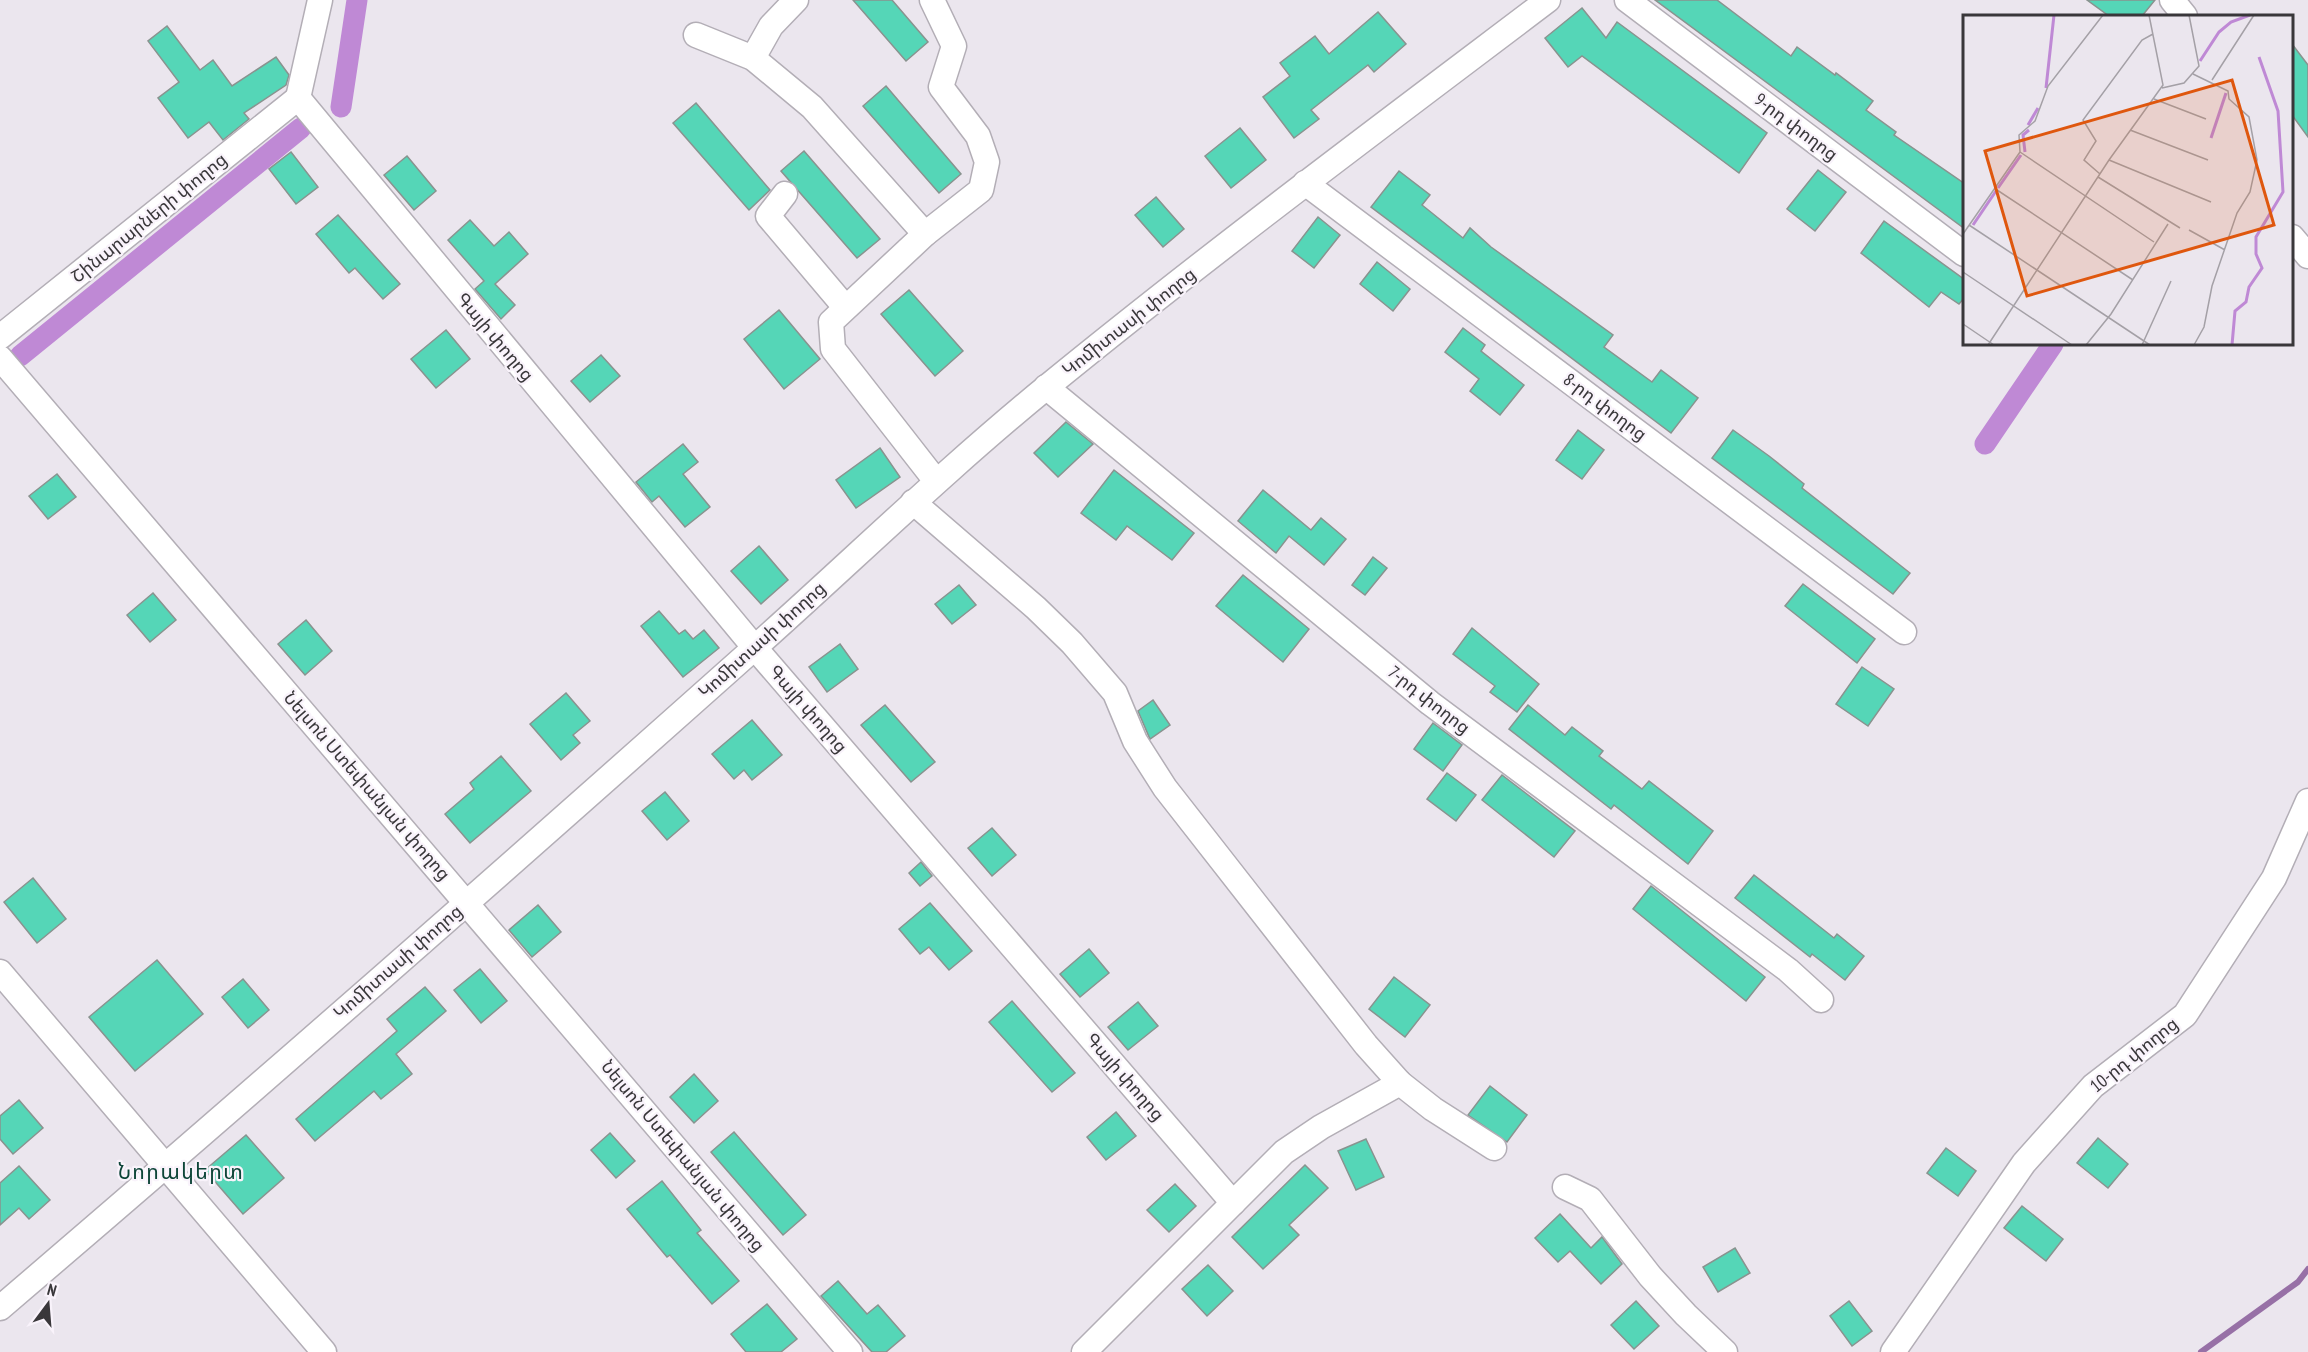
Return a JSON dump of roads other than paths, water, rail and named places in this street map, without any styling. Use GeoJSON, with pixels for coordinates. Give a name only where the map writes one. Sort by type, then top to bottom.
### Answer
{"type":"FeatureCollection","features":[{"type":"Feature","properties":{"kind":"street"},"geometry":{"type":"LineString","coordinates":[[298,98],[320,0]]}},
{"type":"Feature","properties":{"kind":"street"},"geometry":{"type":"LineString","coordinates":[[753,58],[771,26],[796,0]]}},
{"type":"Feature","properties":{"kind":"street"},"geometry":{"type":"LineString","coordinates":[[932,0],[954,46],[941,87],[978,136],[987,162],[981,190],[925,234],[831,322],[833,349],[936,481]]}},
{"type":"Feature","properties":{"kind":"street","name":"Կոմիտասի փողոց"},"geometry":{"type":"LineString","coordinates":[[0,1308],[166,1166],[466,902],[754,648],[936,481],[1046,387],[1305,183],[1548,0]]}},
{"type":"Feature","properties":{"kind":"street","name":"9-րդ փողոց"},"geometry":{"type":"LineString","coordinates":[[1627,0],[1963,252]]}},
{"type":"Feature","properties":{"kind":"street"},"geometry":{"type":"LineString","coordinates":[[2172,0],[2184,15]]}},
{"type":"Feature","properties":{"kind":"street"},"geometry":{"type":"LineString","coordinates":[[696,35],[753,58],[812,107],[925,234]]}},
{"type":"Feature","properties":{"kind":"street","name":"Շինարարների փողոց"},"geometry":{"type":"LineString","coordinates":[[0,337],[298,98]]}},
{"type":"Feature","properties":{"kind":"street","name":"Գայի փողոց"},"geometry":{"type":"LineString","coordinates":[[298,98],[754,648],[1233,1203]]}},
{"type":"Feature","properties":{"kind":"street","name":"8-րդ փողոց"},"geometry":{"type":"LineString","coordinates":[[1305,183],[1904,632]]}},
{"type":"Feature","properties":{"kind":"street"},"geometry":{"type":"LineString","coordinates":[[785,194],[768,216],[845,307]]}},
{"type":"Feature","properties":{"kind":"street"},"geometry":{"type":"LineString","coordinates":[[2293,238],[2308,256]]}},
{"type":"Feature","properties":{"kind":"street","name":"Նելսոն Ստեփանյան փողոց"},"geometry":{"type":"LineString","coordinates":[[0,358],[850,1352]]}},
{"type":"Feature","properties":{"kind":"street","name":"7-րդ փողոց"},"geometry":{"type":"LineString","coordinates":[[1046,387],[1430,703],[1788,970],[1821,1000]]}},
{"type":"Feature","properties":{"kind":"street"},"geometry":{"type":"LineString","coordinates":[[913,502],[1036,608],[1072,644],[1115,693],[1136,741],[1165,788],[1366,1045],[1400,1083],[1433,1109],[1494,1148]]}},
{"type":"Feature","properties":{"kind":"street","name":"10-րդ փողոց"},"geometry":{"type":"LineString","coordinates":[[1893,1352],[2024,1163],[2093,1086],[2185,1015],[2274,878],[2308,801]]}},
{"type":"Feature","properties":{"kind":"street"},"geometry":{"type":"LineString","coordinates":[[0,972],[324,1352]]}},
{"type":"Feature","properties":{"kind":"street"},"geometry":{"type":"LineString","coordinates":[[1084,1352],[1284,1152],[1321,1126],[1400,1083]]}},
{"type":"Feature","properties":{"kind":"street"},"geometry":{"type":"LineString","coordinates":[[1565,1187],[1590,1199],[1650,1276],[1725,1352]]}},
{"type":"Feature","properties":{"kind":"waterway"},"geometry":{"type":"LineString","coordinates":[[341,107],[357,0]]}},
{"type":"Feature","properties":{"kind":"waterway"},"geometry":{"type":"LineString","coordinates":[[20,356],[301,128]]}},
{"type":"Feature","properties":{"kind":"waterway"},"geometry":{"type":"LineString","coordinates":[[1985,444],[2052,345]]}},
{"type":"Feature","properties":{"kind":"waterway"},"geometry":{"type":"LineString","coordinates":[[2201,1352],[2298,1282],[2308,1269]]}},
{"type":"Feature","properties":{"kind":"district","name":"Նորակերտ"},"geometry":{"type":"Point","coordinates":[181,1172]}}]}
